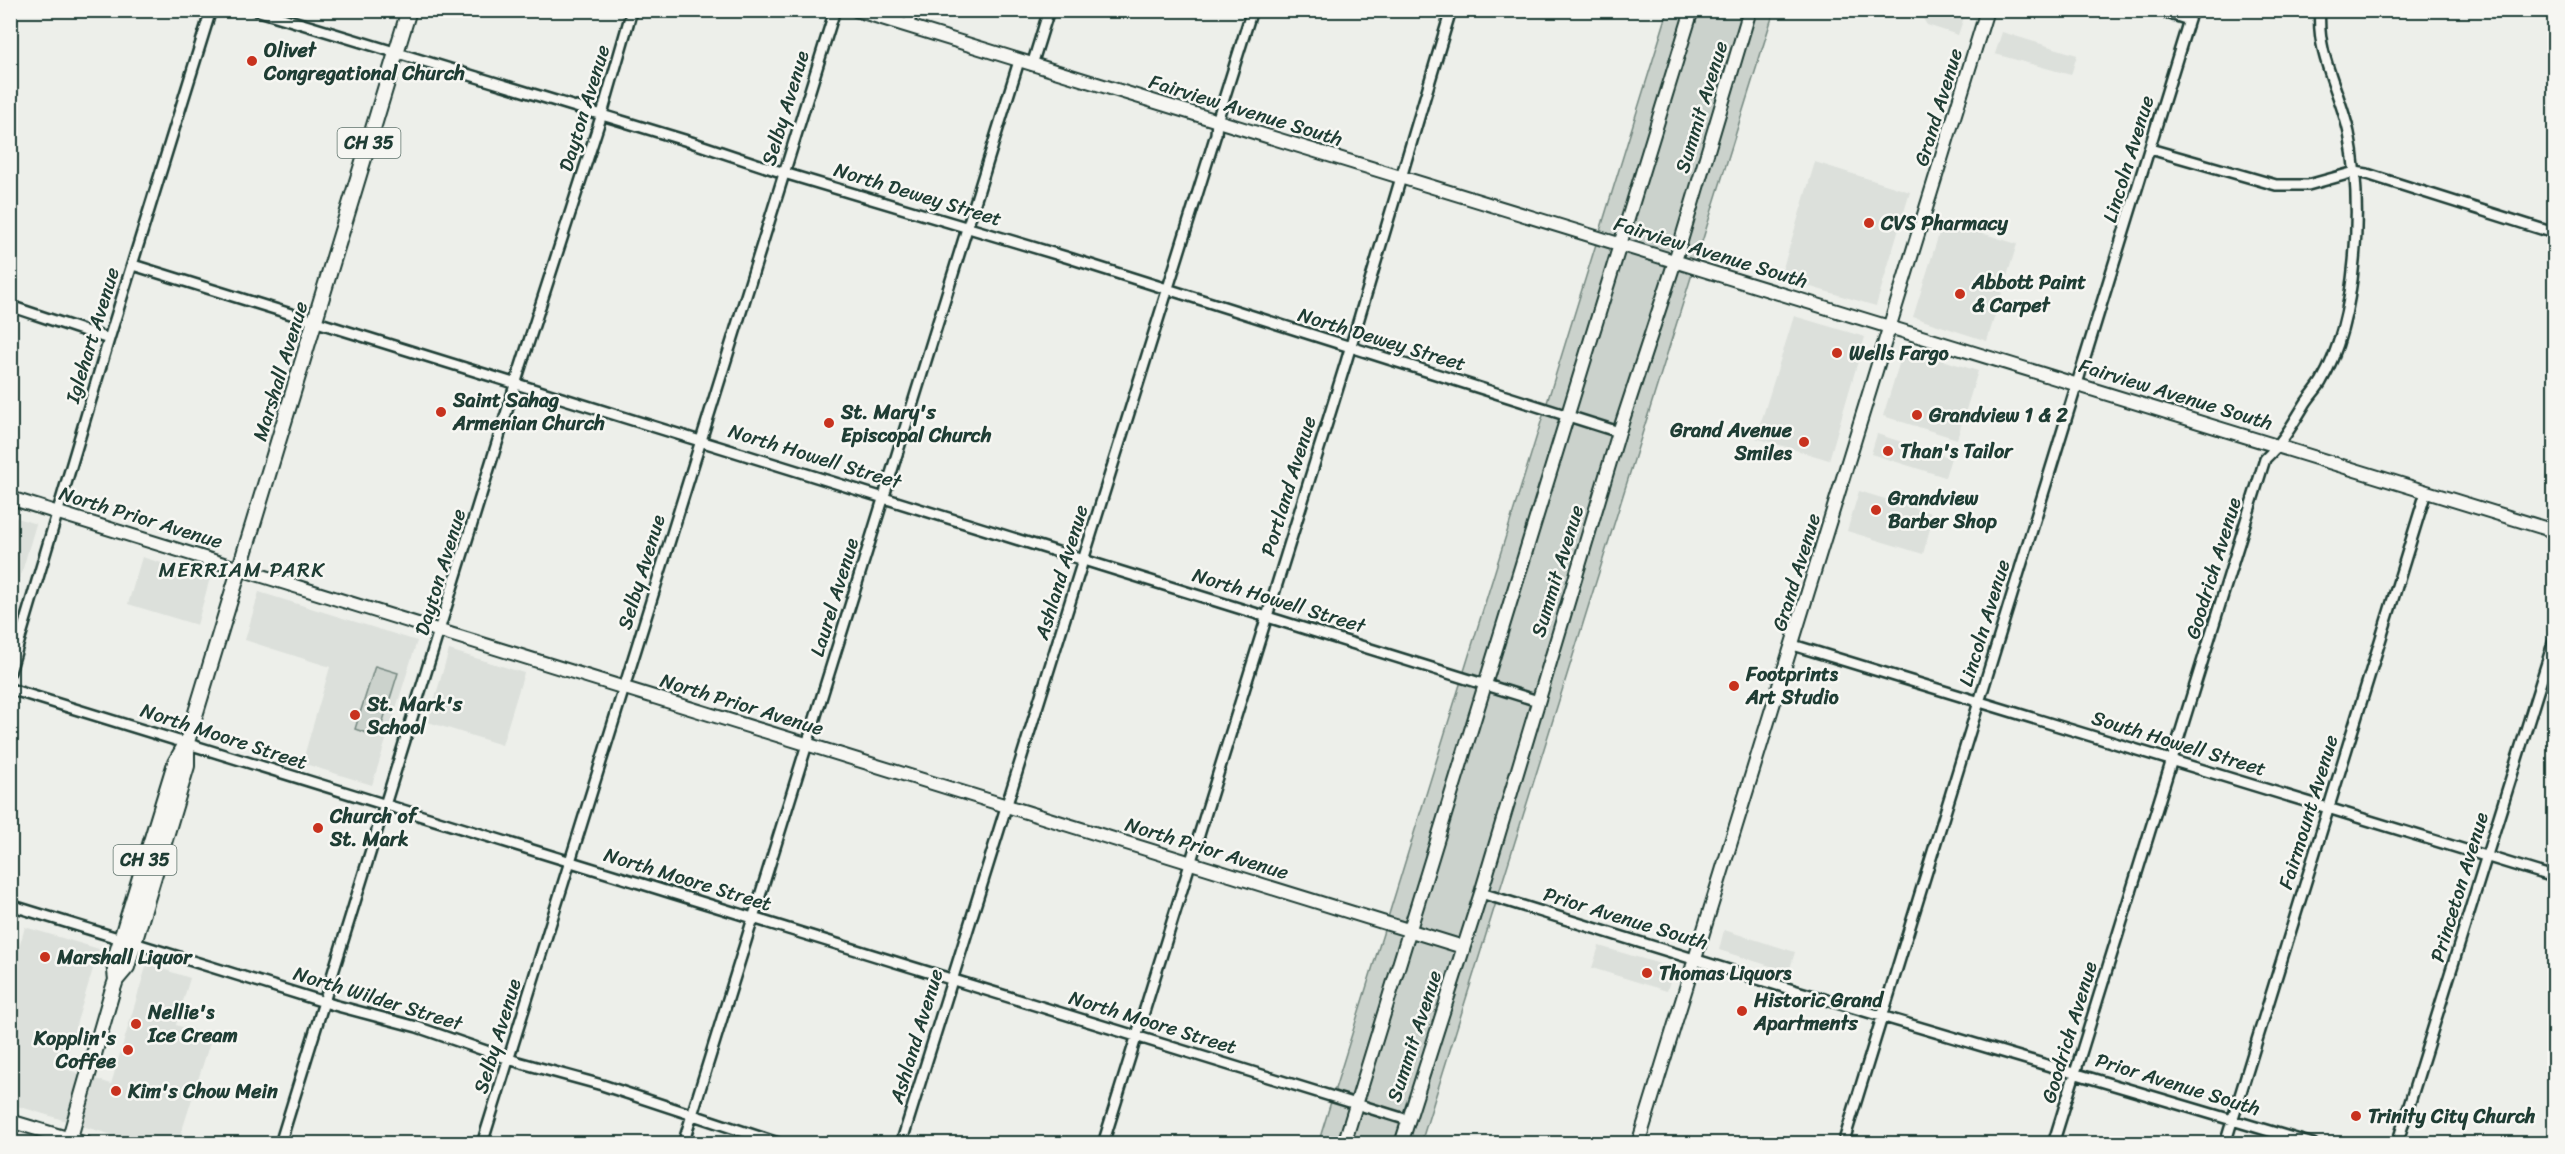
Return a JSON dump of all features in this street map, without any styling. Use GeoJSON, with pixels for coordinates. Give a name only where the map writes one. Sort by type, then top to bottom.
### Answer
{"type":"FeatureCollection","features":[{"type":"Feature","properties":{"kind":"main road","name":"Marshall Avenue"},"geometry":{"type":"LineString","coordinates":[[69,1141],[116,980],[114,962],[128,941],[175,763],[187,742],[410,10]]}},
{"type":"Feature","properties":{"kind":"street","name":"Iglehart Avenue"},"geometry":{"type":"LineString","coordinates":[[10,672],[109,339],[211,10]]}},
{"type":"Feature","properties":{"kind":"street","name":"North Dewey Street"},"geometry":{"type":"LineString","coordinates":[[256,10],[602,114],[784,173],[968,227],[1619,432]]}},
{"type":"Feature","properties":{"kind":"street","name":"Dayton Avenue"},"geometry":{"type":"LineString","coordinates":[[280,1143],[516,382],[602,114],[632,10]]}},
{"type":"Feature","properties":{"kind":"street","name":"Selby Avenue"},"geometry":{"type":"LineString","coordinates":[[482,1143],[834,10]]}},
{"type":"Feature","properties":{"kind":"street","name":"Fairview Avenue South"},"geometry":{"type":"LineString","coordinates":[[856,10],[2554,531]]}},
{"type":"Feature","properties":{"kind":"street"},"geometry":{"type":"LineString","coordinates":[[908,26],[913,10]]}},
{"type":"Feature","properties":{"kind":"street"},"geometry":{"type":"LineString","coordinates":[[1032,64],[1049,10]]}},
{"type":"Feature","properties":{"kind":"street","name":"Ashland Avenue"},"geometry":{"type":"LineString","coordinates":[[901,1143],[1168,291],[1252,10]]}},
{"type":"Feature","properties":{"kind":"street","name":"Portland Avenue"},"geometry":{"type":"LineString","coordinates":[[1103,1143],[1267,616],[1451,10]]}},
{"type":"Feature","properties":{"kind":"street","name":"Summit Avenue"},"geometry":{"type":"LineString","coordinates":[[1344,1143],[1569,417],[1619,244],[1692,10]]}},
{"type":"Feature","properties":{"kind":"street","name":"Summit Avenue"},"geometry":{"type":"LineString","coordinates":[[1401,1143],[1481,893],[1619,432],[1675,261],[1750,10]]}},
{"type":"Feature","properties":{"kind":"street","name":"Grand Avenue"},"geometry":{"type":"LineString","coordinates":[[1638,1143],[1988,10]]}},
{"type":"Feature","properties":{"kind":"street"},"geometry":{"type":"LineString","coordinates":[[2158,10],[2191,15]]}},
{"type":"Feature","properties":{"kind":"street","name":"Goodrich Avenue"},"geometry":{"type":"LineString","coordinates":[[2053,1143],[2265,459],[2278,446],[2321,381],[2334,352],[2351,295],[2356,210],[2355,172],[2342,105],[2322,51],[2319,30],[2320,10]]}},
{"type":"Feature","properties":{"kind":"street","name":"Lincoln Avenue"},"geometry":{"type":"LineString","coordinates":[[1843,1143],[2191,15]]}},
{"type":"Feature","properties":{"kind":"street","name":"Laurel Avenue"},"geometry":{"type":"LineString","coordinates":[[683,1143],[1019,61]]}},
{"type":"Feature","properties":{"kind":"street"},"geometry":{"type":"LineString","coordinates":[[2150,149],[2276,185],[2308,185],[2355,172],[2367,174],[2554,233]]}},
{"type":"Feature","properties":{"kind":"street","name":"North Howell Street"},"geometry":{"type":"LineString","coordinates":[[133,265],[516,382],[1486,685]]}},
{"type":"Feature","properties":{"kind":"street"},"geometry":{"type":"LineString","coordinates":[[10,306],[109,339]]}},
{"type":"Feature","properties":{"kind":"street","name":"Fairmount Avenue"},"geometry":{"type":"LineString","coordinates":[[2225,1143],[2426,492]]}},
{"type":"Feature","properties":{"kind":"street","name":"North Prior Avenue"},"geometry":{"type":"LineString","coordinates":[[10,498],[1463,947]]}},
{"type":"Feature","properties":{"kind":"street","name":"Princeton Avenue"},"geometry":{"type":"LineString","coordinates":[[2397,1143],[2554,640]]}},
{"type":"Feature","properties":{"kind":"street","name":"South Howell Street"},"geometry":{"type":"LineString","coordinates":[[1793,645],[2554,876]]}},
{"type":"Feature","properties":{"kind":"street"},"geometry":{"type":"LineString","coordinates":[[1486,685],[1538,701]]}},
{"type":"Feature","properties":{"kind":"street","name":"North Moore Street"},"geometry":{"type":"LineString","coordinates":[[10,689],[1408,1120]]}},
{"type":"Feature","properties":{"kind":"street","name":"Prior Avenue South"},"geometry":{"type":"LineString","coordinates":[[1481,893],[2060,1070],[2076,1072],[2313,1143]]}},
{"type":"Feature","properties":{"kind":"street","name":"North Wilder Street"},"geometry":{"type":"LineString","coordinates":[[10,905],[417,1027],[508,1059],[602,1084],[692,1116],[781,1143]]}},
{"type":"Feature","properties":{"kind":"street"},"geometry":{"type":"LineString","coordinates":[[10,1121],[69,1141],[87,1143]]}},
{"type":"Feature","properties":{"kind":"shaded area"},"geometry":{"type":"Polygon","coordinates":[[[1668,11],[1774,11],[1421,1143],[1318,1144],[1668,11]]]}},
{"type":"Feature","properties":{"kind":"shaded area"},"geometry":{"type":"Polygon","coordinates":[[[1918,11],[1966,11],[1958,35],[1927,25],[1918,11]]]}},
{"type":"Feature","properties":{"kind":"shaded area"},"geometry":{"type":"Polygon","coordinates":[[[2002,32],[2077,55],[2071,75],[1995,54],[2002,32]]]}},
{"type":"Feature","properties":{"kind":"shaded area"},"geometry":{"type":"Polygon","coordinates":[[[1815,162],[1910,192],[1876,306],[1780,278],[1815,162]]]}},
{"type":"Feature","properties":{"kind":"shaded area"},"geometry":{"type":"Polygon","coordinates":[[[1943,221],[2017,244],[1987,341],[1913,317],[1943,221]]]}},
{"type":"Feature","properties":{"kind":"shaded area"},"geometry":{"type":"Polygon","coordinates":[[[1794,316],[1865,337],[1829,460],[1756,438],[1794,316]]]}},
{"type":"Feature","properties":{"kind":"shaded area"},"geometry":{"type":"Polygon","coordinates":[[[1904,348],[1978,371],[1957,439],[1883,416],[1904,348]]]}},
{"type":"Feature","properties":{"kind":"shaded area"},"geometry":{"type":"Polygon","coordinates":[[[1877,434],[1951,458],[1945,477],[1871,454],[1877,434]]]}},
{"type":"Feature","properties":{"kind":"shaded area"},"geometry":{"type":"Polygon","coordinates":[[[1859,491],[1934,514],[1923,554],[1847,531],[1859,491]]]}},
{"type":"Feature","properties":{"kind":"shaded area"},"geometry":{"type":"Polygon","coordinates":[[[10,516],[36,524],[11,609],[10,516]]]}},
{"type":"Feature","properties":{"kind":"shaded area"},"geometry":{"type":"Polygon","coordinates":[[[142,557],[210,578],[197,625],[128,604],[142,557]]]}},
{"type":"Feature","properties":{"kind":"shaded area","name":"St. Mark's School"},"geometry":{"type":"Polygon","coordinates":[[[259,592],[417,641],[372,785],[302,763],[330,667],[245,640],[259,592]]]}},
{"type":"Feature","properties":{"kind":"shaded area","name":"St. Mark's School"},"geometry":{"type":"Polygon","coordinates":[[[449,650],[524,673],[502,745],[428,722],[449,650]]]}},
{"type":"Feature","properties":{"kind":"shaded area"},"geometry":{"type":"Polygon","coordinates":[[[375,666],[398,673],[378,737],[355,729],[375,666]]]}},
{"type":"Feature","properties":{"kind":"shaded area"},"geometry":{"type":"Polygon","coordinates":[[[25,927],[99,949],[63,1068],[111,1084],[146,967],[150,965],[190,978],[176,1025],[212,1036],[178,1143],[138,1143],[11,1104],[11,975],[25,927]]]}},
{"type":"Feature","properties":{"kind":"shaded area"},"geometry":{"type":"Polygon","coordinates":[[[1724,930],[1795,952],[1789,972],[1719,950],[1724,930]]]}},
{"type":"Feature","properties":{"kind":"shaded area"},"geometry":{"type":"Polygon","coordinates":[[[1599,946],[1674,968],[1667,991],[1592,968],[1599,946]]]}},
{"type":"Feature","properties":{"kind":"place","name":"Olivet Congregational Church"},"geometry":{"type":"Point","coordinates":[252,61]}},
{"type":"Feature","properties":{"kind":"place","name":"CVS Pharmacy"},"geometry":{"type":"Point","coordinates":[1869,223]}},
{"type":"Feature","properties":{"kind":"place","name":"Abbott Paint & Carpet"},"geometry":{"type":"Point","coordinates":[1960,294]}},
{"type":"Feature","properties":{"kind":"place","name":"Wells Fargo"},"geometry":{"type":"Point","coordinates":[1837,353]}},
{"type":"Feature","properties":{"kind":"place","name":"Saint Sahag Armenian Church"},"geometry":{"type":"Point","coordinates":[441,412]}},
{"type":"Feature","properties":{"kind":"place","name":"Grandview 1 & 2"},"geometry":{"type":"Point","coordinates":[1917,415]}},
{"type":"Feature","properties":{"kind":"place","name":"St. Mary's Episcopal Church"},"geometry":{"type":"Point","coordinates":[829,423]}},
{"type":"Feature","properties":{"kind":"place","name":"Grand Avenue Smiles"},"geometry":{"type":"Point","coordinates":[1804,442]}},
{"type":"Feature","properties":{"kind":"place","name":"Than's Tailor"},"geometry":{"type":"Point","coordinates":[1888,451]}},
{"type":"Feature","properties":{"kind":"place","name":"Grandview Barber Shop"},"geometry":{"type":"Point","coordinates":[1876,510]}},
{"type":"Feature","properties":{"kind":"place","name":"Footprints Art Studio"},"geometry":{"type":"Point","coordinates":[1734,686]}},
{"type":"Feature","properties":{"kind":"place","name":"St. Mark's School"},"geometry":{"type":"Point","coordinates":[355,715]}},
{"type":"Feature","properties":{"kind":"place","name":"Church of St. Mark"},"geometry":{"type":"Point","coordinates":[318,828]}},
{"type":"Feature","properties":{"kind":"place","name":"Marshall Liquor"},"geometry":{"type":"Point","coordinates":[45,957]}},
{"type":"Feature","properties":{"kind":"place","name":"Thomas Liquors"},"geometry":{"type":"Point","coordinates":[1647,973]}},
{"type":"Feature","properties":{"kind":"place","name":"Historic Grand Apartments"},"geometry":{"type":"Point","coordinates":[1742,1011]}},
{"type":"Feature","properties":{"kind":"place","name":"Nellie's Ice Cream"},"geometry":{"type":"Point","coordinates":[136,1024]}},
{"type":"Feature","properties":{"kind":"place","name":"Kopplin's Coffee"},"geometry":{"type":"Point","coordinates":[128,1050]}},
{"type":"Feature","properties":{"kind":"place","name":"Kim's Chow Mein"},"geometry":{"type":"Point","coordinates":[116,1091]}},
{"type":"Feature","properties":{"kind":"place","name":"Trinity City Church"},"geometry":{"type":"Point","coordinates":[2356,1116]}},
{"type":"Feature","properties":{"kind":"district","name":"MERRIAM PARK"},"geometry":{"type":"Point","coordinates":[242,570]}}]}
